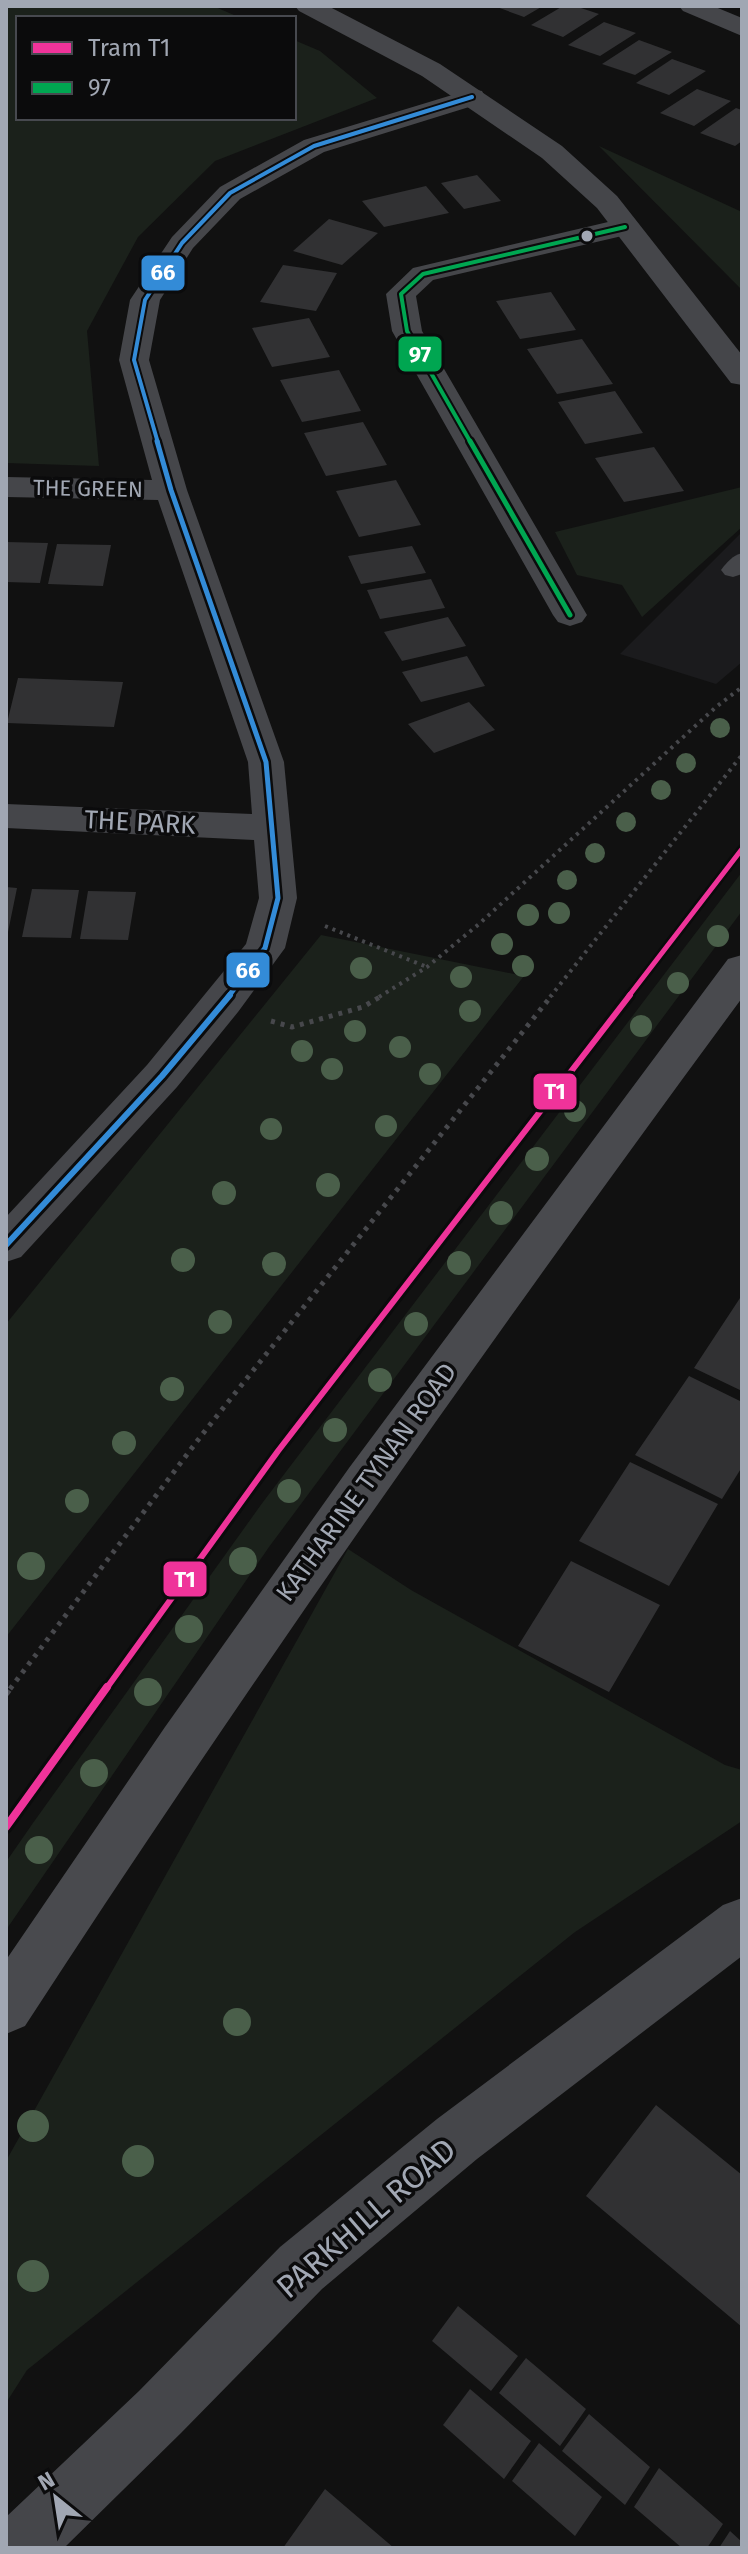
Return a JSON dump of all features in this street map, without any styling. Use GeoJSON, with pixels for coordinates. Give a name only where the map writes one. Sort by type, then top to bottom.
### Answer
{"type":"FeatureCollection","features":[{"type":"Feature","properties":{"kind":"main road","name":"KATHARINE TYNAN ROAD"},"geometry":{"type":"LineString","coordinates":[[6,2007],[140,1803],[336,1522],[742,969]]}},
{"type":"Feature","properties":{"kind":"street"},"geometry":{"type":"LineString","coordinates":[[308,6],[431,70],[552,152],[607,202],[742,376]]}},
{"type":"Feature","properties":{"kind":"street"},"geometry":{"type":"LineString","coordinates":[[692,6],[742,28]]}},
{"type":"Feature","properties":{"kind":"street"},"geometry":{"type":"LineString","coordinates":[[6,1245],[162,1076],[265,948],[278,898],[266,762],[171,490],[134,360],[145,300],[182,243],[230,193],[314,146],[472,97]]}},
{"type":"Feature","properties":{"kind":"street"},"geometry":{"type":"LineString","coordinates":[[570,615],[407,331],[401,294],[423,274],[625,227]]}},
{"type":"Feature","properties":{"kind":"street","name":"THE GREEN"},"geometry":{"type":"LineString","coordinates":[[6,487],[171,490]]}},
{"type":"Feature","properties":{"kind":"street","name":"THE PARK"},"geometry":{"type":"LineString","coordinates":[[6,816],[273,828]]}},
{"type":"Feature","properties":{"kind":"street","name":"PARKHILL ROAD"},"geometry":{"type":"LineString","coordinates":[[19,2548],[160,2412],[301,2268],[457,2139],[735,1938]]}},
{"type":"Feature","properties":{"kind":"path"},"geometry":{"type":"LineString","coordinates":[[262,1018],[292,1027],[363,1007],[427,967],[479,924],[716,707],[742,687]]}},
{"type":"Feature","properties":{"kind":"path"},"geometry":{"type":"LineString","coordinates":[[6,1694],[201,1436],[742,755]]}},
{"type":"Feature","properties":{"kind":"path"},"geometry":{"type":"LineString","coordinates":[[324,925],[427,967]]}},
{"type":"Feature","properties":{"kind":"shaded area"},"geometry":{"type":"Polygon","coordinates":[[[6,6],[213,6],[236,16],[16,16],[16,120],[296,120],[296,41],[320,51],[377,98],[215,161],[138,237],[87,331],[99,466],[6,463],[6,6]]]}},
{"type":"Feature","properties":{"kind":"shaded area"},"geometry":{"type":"Polygon","coordinates":[[[599,146],[742,212],[742,290],[599,146]]]}},
{"type":"Feature","properties":{"kind":"shaded area"},"geometry":{"type":"Polygon","coordinates":[[[742,487],[742,527],[642,617],[622,585],[577,575],[555,532],[742,487]]]}},
{"type":"Feature","properties":{"kind":"shaded area"},"geometry":{"type":"Polygon","coordinates":[[[742,532],[742,662],[716,684],[620,654],[742,532]]]}},
{"type":"Feature","properties":{"kind":"shaded area"},"geometry":{"type":"Polygon","coordinates":[[[742,872],[742,911],[269,1547],[6,1930],[6,1862],[33,1823],[263,1502],[742,872]]]}},
{"type":"Feature","properties":{"kind":"shaded area"},"geometry":{"type":"Polygon","coordinates":[[[321,935],[524,976],[6,1637],[6,1324],[321,935]]]}},
{"type":"Feature","properties":{"kind":"shaded area"},"geometry":{"type":"Polygon","coordinates":[[[348,1549],[411,1590],[725,1765],[742,1770],[742,1821],[575,1932],[27,2370],[6,2403],[6,2161],[348,1549]]]}},
{"type":"Feature","properties":{"kind":"building"},"geometry":{"type":"Polygon","coordinates":[[[494,6],[543,6],[524,17],[494,6]]]}},
{"type":"Feature","properties":{"kind":"building"},"geometry":{"type":"Polygon","coordinates":[[[563,6],[575,6],[599,14],[563,37],[531,25],[563,6]]]}},
{"type":"Feature","properties":{"kind":"building"},"geometry":{"type":"Polygon","coordinates":[[[604,22],[636,33],[600,56],[568,45],[604,22]]]}},
{"type":"Feature","properties":{"kind":"building"},"geometry":{"type":"Polygon","coordinates":[[[639,40],[672,52],[635,75],[602,64],[639,40]]]}},
{"type":"Feature","properties":{"kind":"building"},"geometry":{"type":"Polygon","coordinates":[[[672,59],[706,71],[669,95],[636,83],[672,59]]]}},
{"type":"Feature","properties":{"kind":"building"},"geometry":{"type":"Polygon","coordinates":[[[697,89],[731,101],[694,126],[660,113],[697,89]]]}},
{"type":"Feature","properties":{"kind":"building"},"geometry":{"type":"Polygon","coordinates":[[[736,108],[742,110],[742,141],[735,146],[700,133],[736,108]]]}},
{"type":"Feature","properties":{"kind":"building"},"geometry":{"type":"Polygon","coordinates":[[[477,175],[501,201],[464,209],[441,183],[477,175]]]}},
{"type":"Feature","properties":{"kind":"building"},"geometry":{"type":"Polygon","coordinates":[[[426,186],[449,213],[384,227],[362,201],[426,186]]]}},
{"type":"Feature","properties":{"kind":"building"},"geometry":{"type":"Polygon","coordinates":[[[329,219],[378,233],[342,265],[293,251],[329,219]]]}},
{"type":"Feature","properties":{"kind":"building"},"geometry":{"type":"Polygon","coordinates":[[[283,265],[337,273],[316,311],[260,302],[283,265]]]}},
{"type":"Feature","properties":{"kind":"building"},"geometry":{"type":"Polygon","coordinates":[[[551,292],[576,330],[520,339],[496,301],[551,292]]]}},
{"type":"Feature","properties":{"kind":"building"},"geometry":{"type":"Polygon","coordinates":[[[309,318],[330,357],[272,367],[252,328],[309,318]]]}},
{"type":"Feature","properties":{"kind":"building"},"geometry":{"type":"Polygon","coordinates":[[[582,339],[613,384],[557,394],[527,349],[582,339]]]}},
{"type":"Feature","properties":{"kind":"building"},"geometry":{"type":"Polygon","coordinates":[[[339,370],[361,411],[302,422],[280,380],[339,370]]]}},
{"type":"Feature","properties":{"kind":"building"},"geometry":{"type":"Polygon","coordinates":[[[615,391],[643,433],[585,444],[558,402],[615,391]]]}},
{"type":"Feature","properties":{"kind":"building"},"geometry":{"type":"Polygon","coordinates":[[[363,422],[387,465],[326,476],[304,433],[363,422]]]}},
{"type":"Feature","properties":{"kind":"building"},"geometry":{"type":"Polygon","coordinates":[[[654,447],[684,491],[624,502],[595,458],[654,447]]]}},
{"type":"Feature","properties":{"kind":"building"},"geometry":{"type":"Polygon","coordinates":[[[396,480],[421,525],[359,537],[336,491],[396,480]]]}},
{"type":"Feature","properties":{"kind":"building"},"geometry":{"type":"Polygon","coordinates":[[[6,542],[48,543],[40,583],[6,582],[6,542]]]}},
{"type":"Feature","properties":{"kind":"building"},"geometry":{"type":"Polygon","coordinates":[[[57,544],[111,545],[103,586],[48,584],[57,544]]]}},
{"type":"Feature","properties":{"kind":"building"},"geometry":{"type":"Polygon","coordinates":[[[412,546],[426,573],[361,584],[348,556],[412,546]]]}},
{"type":"Feature","properties":{"kind":"building"},"geometry":{"type":"Polygon","coordinates":[[[431,579],[445,608],[380,619],[367,590],[431,579]]]}},
{"type":"Feature","properties":{"kind":"building"},"geometry":{"type":"Polygon","coordinates":[[[448,617],[466,646],[402,661],[384,632],[448,617]]]}},
{"type":"Feature","properties":{"kind":"building"},"geometry":{"type":"Polygon","coordinates":[[[467,656],[485,686],[421,702],[402,672],[467,656]]]}},
{"type":"Feature","properties":{"kind":"building"},"geometry":{"type":"Polygon","coordinates":[[[18,678],[123,682],[114,727],[7,723],[18,678]]]}},
{"type":"Feature","properties":{"kind":"building"},"geometry":{"type":"Polygon","coordinates":[[[469,702],[495,730],[434,753],[408,724],[469,702]]]}},
{"type":"Feature","properties":{"kind":"building"},"geometry":{"type":"Polygon","coordinates":[[[6,887],[17,888],[7,937],[6,937],[6,887]]]}},
{"type":"Feature","properties":{"kind":"building"},"geometry":{"type":"Polygon","coordinates":[[[32,889],[79,890],[71,938],[22,937],[32,889]]]}},
{"type":"Feature","properties":{"kind":"building"},"geometry":{"type":"Polygon","coordinates":[[[88,891],[136,892],[128,940],[80,939],[88,891]]]}},
{"type":"Feature","properties":{"kind":"building"},"geometry":{"type":"Polygon","coordinates":[[[742,1295],[742,1391],[694,1368],[742,1295]]]}},
{"type":"Feature","properties":{"kind":"building"},"geometry":{"type":"Polygon","coordinates":[[[689,1376],[742,1402],[742,1467],[722,1499],[635,1455],[689,1376]]]}},
{"type":"Feature","properties":{"kind":"building"},"geometry":{"type":"Polygon","coordinates":[[[630,1462],[718,1504],[669,1586],[579,1541],[630,1462]]]}},
{"type":"Feature","properties":{"kind":"building"},"geometry":{"type":"Polygon","coordinates":[[[571,1561],[660,1605],[609,1692],[518,1646],[571,1561]]]}},
{"type":"Feature","properties":{"kind":"building"},"geometry":{"type":"Polygon","coordinates":[[[656,2105],[742,2175],[742,2327],[586,2196],[656,2105]]]}},
{"type":"Feature","properties":{"kind":"building"},"geometry":{"type":"Polygon","coordinates":[[[458,2306],[518,2356],[491,2391],[432,2341],[458,2306]]]}},
{"type":"Feature","properties":{"kind":"building"},"geometry":{"type":"Polygon","coordinates":[[[526,2358],[586,2409],[560,2446],[499,2393],[526,2358]]]}},
{"type":"Feature","properties":{"kind":"building"},"geometry":{"type":"Polygon","coordinates":[[[470,2389],[531,2441],[504,2479],[443,2425],[470,2389]]]}},
{"type":"Feature","properties":{"kind":"building"},"geometry":{"type":"Polygon","coordinates":[[[589,2414],[650,2467],[625,2505],[562,2451],[589,2414]]]}},
{"type":"Feature","properties":{"kind":"building"},"geometry":{"type":"Polygon","coordinates":[[[539,2443],[602,2497],[575,2536],[512,2481],[539,2443]]]}},
{"type":"Feature","properties":{"kind":"building"},"geometry":{"type":"Polygon","coordinates":[[[659,2468],[723,2524],[707,2548],[682,2548],[634,2507],[659,2468]]]}},
{"type":"Feature","properties":{"kind":"building"},"geometry":{"type":"Polygon","coordinates":[[[325,2489],[394,2548],[283,2548],[325,2489]]]}},
{"type":"Feature","properties":{"kind":"building"},"geometry":{"type":"Polygon","coordinates":[[[730,2531],[742,2542],[742,2548],[719,2548],[730,2531]]]}},
{"type":"Feature","properties":{"kind":"tram line","name":"T1"},"geometry":{"type":"LineString","coordinates":[[6,1827],[278,1451],[742,849]]}},
{"type":"Feature","properties":{"kind":"transit line","name":"66"},"geometry":{"type":"LineString","coordinates":[[6,1245],[162,1076],[224,1002],[265,948],[278,898],[266,762],[171,490],[134,360],[145,300],[182,243],[230,193],[314,146],[472,97]]}},
{"type":"Feature","properties":{"kind":"transit line","name":"97"},"geometry":{"type":"LineString","coordinates":[[570,615],[407,331],[401,294],[423,274],[625,227]]}}]}
